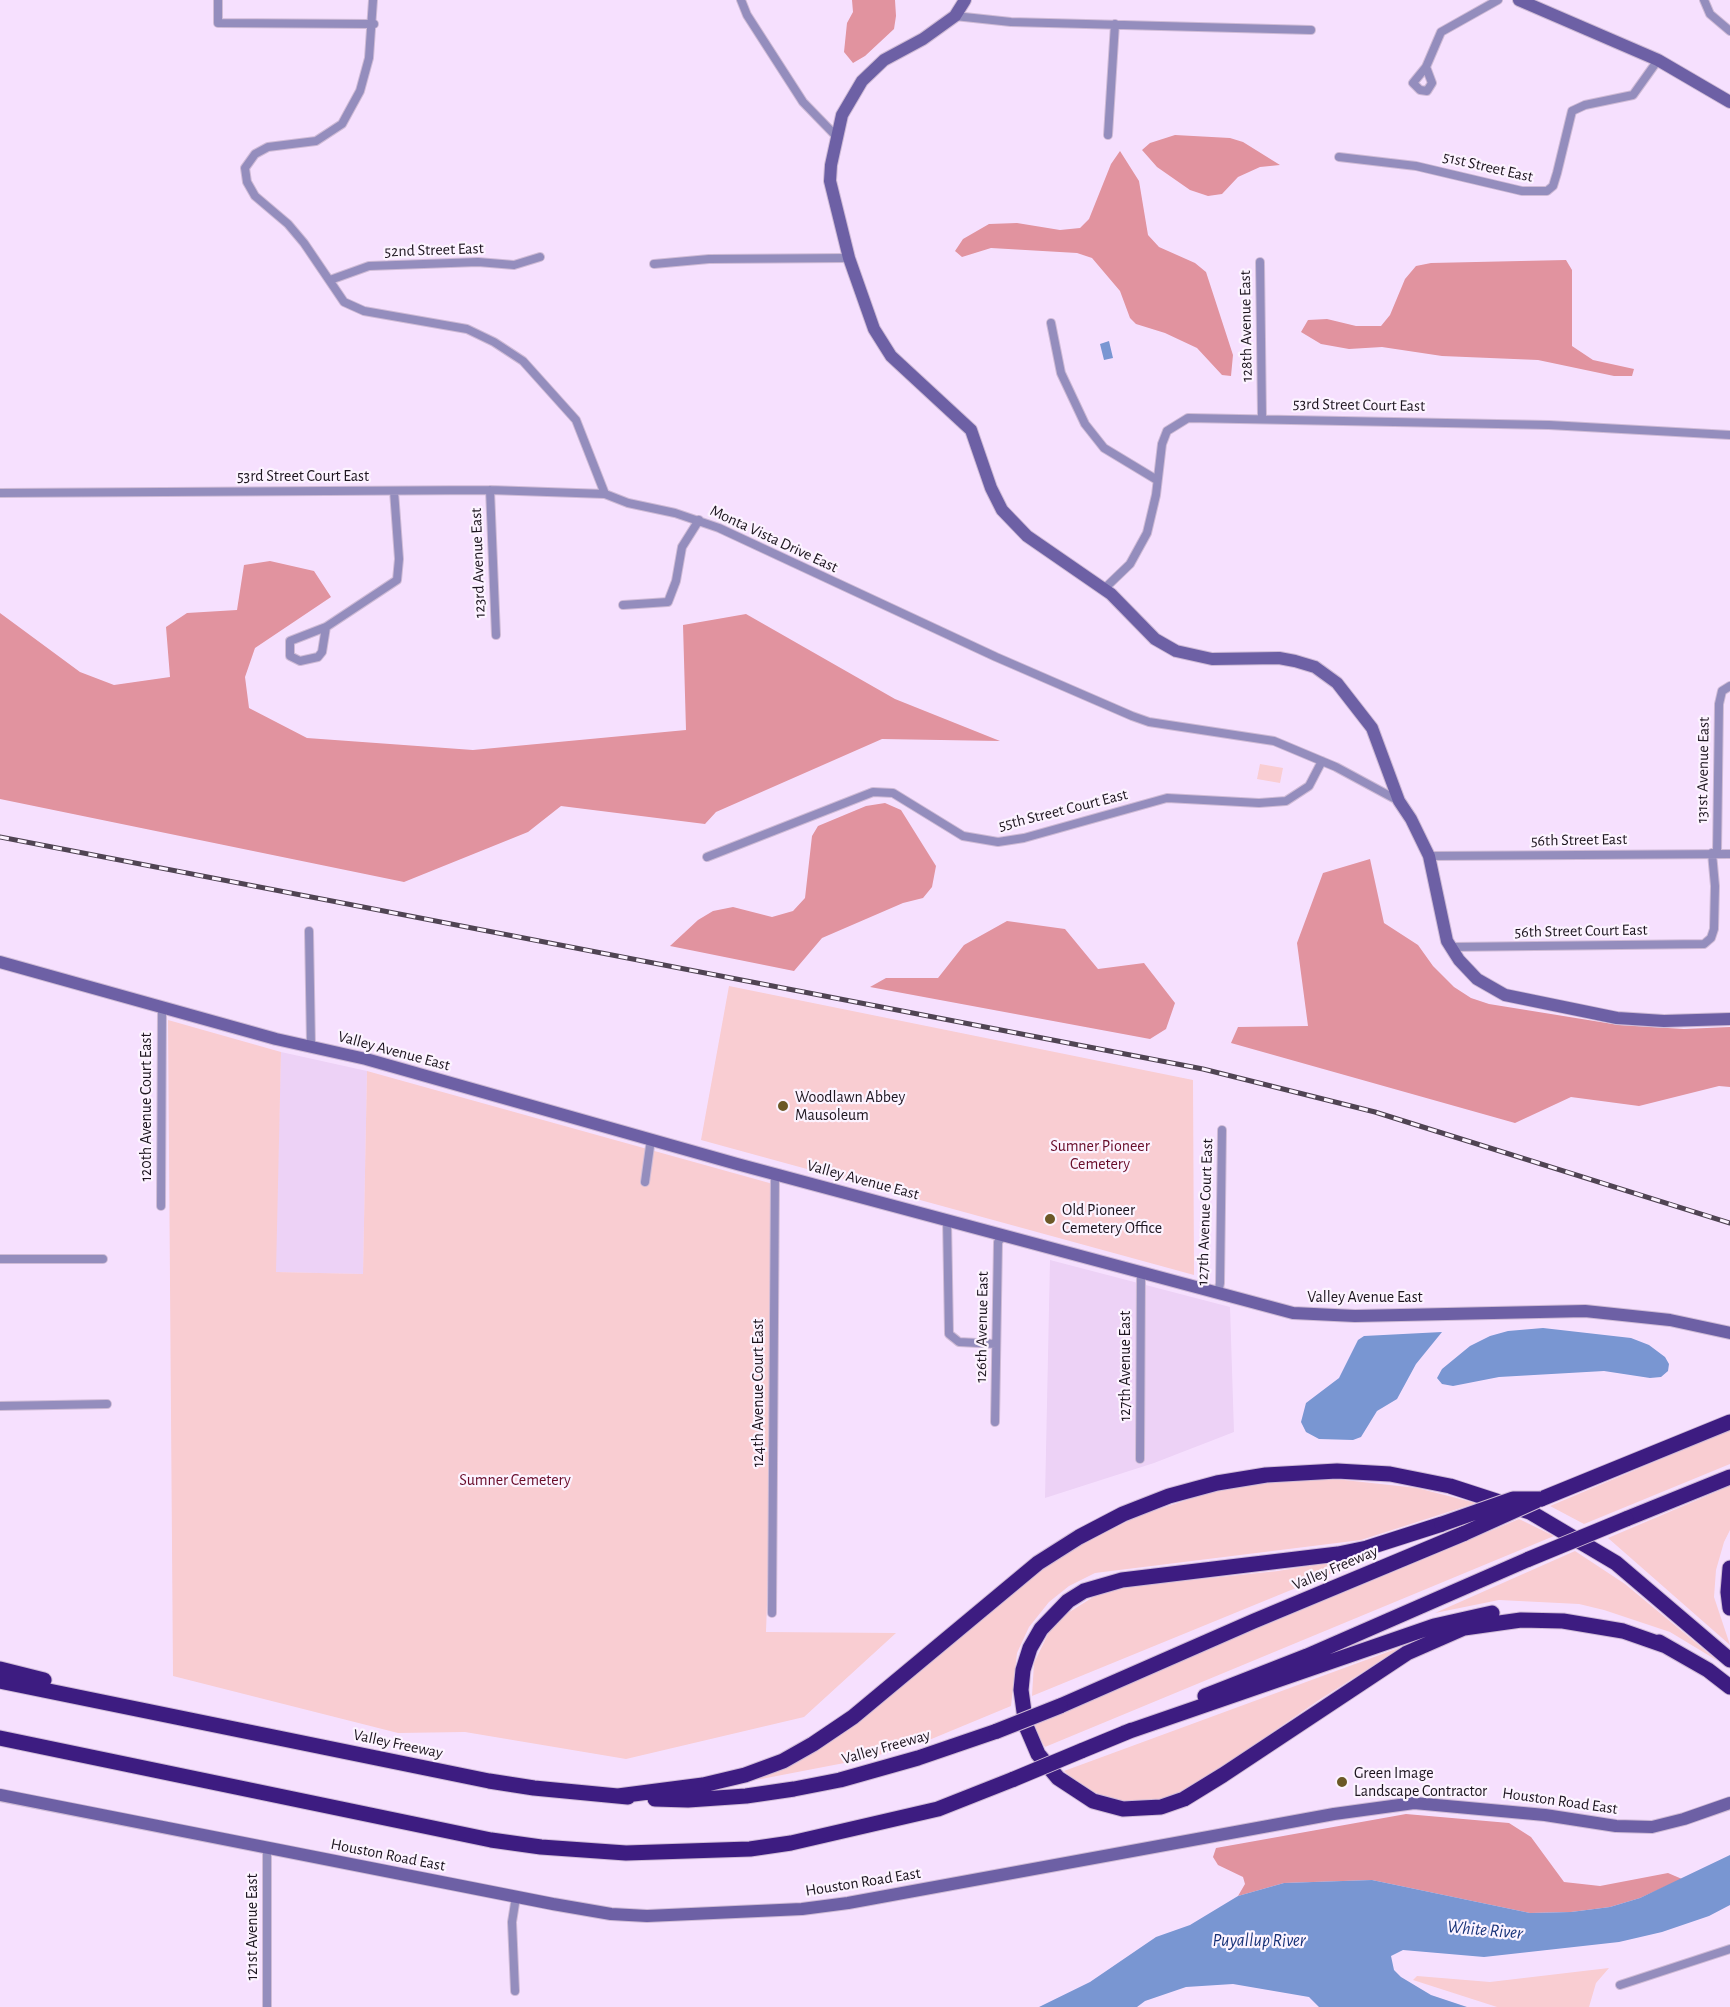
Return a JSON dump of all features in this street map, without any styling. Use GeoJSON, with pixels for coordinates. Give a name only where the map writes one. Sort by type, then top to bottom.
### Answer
{"type":"FeatureCollection","features":[{"type":"Feature","properties":{"kind":"highway","name":"Valley Freeway"},"geometry":{"type":"LineString","coordinates":[[0,1681],[489,1781],[544,1790],[688,1800],[746,1796],[794,1789],[840,1780],[918,1758],[997,1731],[1541,1499],[1730,1422]]}},
{"type":"Feature","properties":{"kind":"highway"},"geometry":{"type":"LineString","coordinates":[[618,1796],[703,1785],[745,1775],[783,1761],[853,1717],[1038,1563],[1079,1537],[1123,1514],[1169,1496],[1217,1483],[1266,1475],[1337,1471],[1390,1474],[1450,1486],[1530,1512],[1616,1563],[1730,1660]]}},
{"type":"Feature","properties":{"kind":"highway"},"geometry":{"type":"LineString","coordinates":[[0,1739],[491,1840],[541,1848],[626,1853],[750,1849],[791,1843],[938,1809],[1124,1733],[1217,1690],[1307,1656],[1529,1559],[1730,1477]]}},
{"type":"Feature","properties":{"kind":"highway"},"geometry":{"type":"LineString","coordinates":[[1541,1499],[1514,1499],[1367,1548],[1338,1554],[1122,1580],[1084,1591],[1068,1600],[1041,1629],[1030,1648],[1023,1670],[1021,1690],[1026,1726],[1038,1754],[1058,1778],[1093,1801],[1124,1809],[1161,1807],[1184,1799],[1223,1775],[1407,1653],[1464,1628],[1513,1621],[1563,1621],[1623,1631],[1666,1646]]}},
{"type":"Feature","properties":{"kind":"highway"},"geometry":{"type":"LineString","coordinates":[[1730,1568],[1728,1592],[1730,1608]]}},
{"type":"Feature","properties":{"kind":"highway"},"geometry":{"type":"LineString","coordinates":[[1124,1733],[1434,1626],[1486,1614],[1521,1611],[1590,1615],[1625,1624],[1708,1670],[1730,1687]]}},
{"type":"Feature","properties":{"kind":"highway"},"geometry":{"type":"LineString","coordinates":[[0,1669],[103,1695],[162,1713]]}},
{"type":"Feature","properties":{"kind":"street"},"geometry":{"type":"LineString","coordinates":[[218,0],[218,23],[374,24]]}},
{"type":"Feature","properties":{"kind":"street"},"geometry":{"type":"LineString","coordinates":[[373,0],[374,24],[369,58],[360,91],[342,124],[316,141],[267,147],[255,154],[246,168],[247,182],[255,196],[288,224],[344,302],[357,308],[467,329],[494,342],[523,361],[576,420],[605,494]]}},
{"type":"Feature","properties":{"kind":"street"},"geometry":{"type":"LineString","coordinates":[[741,0],[747,15],[803,102],[836,136]]}},
{"type":"Feature","properties":{"kind":"street"},"geometry":{"type":"LineString","coordinates":[[964,0],[956,16],[923,39],[884,60],[862,81],[842,115],[836,136],[830,181],[849,258],[865,305],[884,345],[971,430],[991,488],[1002,510],[1027,536],[1104,590],[1155,639],[1176,651],[1212,659],[1279,658],[1295,661],[1326,674],[1356,704],[1372,728],[1399,801],[1411,819],[1429,856],[1441,916],[1451,947],[1476,979],[1505,994],[1617,1018],[1710,1021],[1730,1019]]}},
{"type":"Feature","properties":{"kind":"street"},"geometry":{"type":"LineString","coordinates":[[1426,67],[1437,39],[1446,27],[1498,0]]}},
{"type":"Feature","properties":{"kind":"street"},"geometry":{"type":"LineString","coordinates":[[1704,0],[1710,15],[1730,31]]}},
{"type":"Feature","properties":{"kind":"street"},"geometry":{"type":"LineString","coordinates":[[1528,1],[1658,60],[1730,102]]}},
{"type":"Feature","properties":{"kind":"street"},"geometry":{"type":"LineString","coordinates":[[956,16],[1011,22],[1311,30]]}},
{"type":"Feature","properties":{"kind":"street"},"geometry":{"type":"LineString","coordinates":[[1108,135],[1115,24]]}},
{"type":"Feature","properties":{"kind":"street","name":"51st Street East"},"geometry":{"type":"LineString","coordinates":[[1339,157],[1416,166],[1522,191],[1547,191],[1553,186],[1572,111],[1587,105],[1634,95],[1658,60]]}},
{"type":"Feature","properties":{"kind":"street","name":"52nd Street East"},"geometry":{"type":"LineString","coordinates":[[330,280],[369,267],[478,262],[514,265],[540,257]]}},
{"type":"Feature","properties":{"kind":"street"},"geometry":{"type":"LineString","coordinates":[[654,264],[709,260],[849,258]]}},
{"type":"Feature","properties":{"kind":"street","name":"128th Avenue East"},"geometry":{"type":"LineString","coordinates":[[1260,262],[1262,418]]}},
{"type":"Feature","properties":{"kind":"street"},"geometry":{"type":"LineString","coordinates":[[1051,323],[1061,373],[1085,423],[1104,448],[1156,480]]}},
{"type":"Feature","properties":{"kind":"street","name":"53rd Street Court East"},"geometry":{"type":"LineString","coordinates":[[1104,590],[1130,564],[1147,533],[1154,506],[1162,444],[1167,431],[1176,423],[1198,416],[1549,425],[1730,435]]}},
{"type":"Feature","properties":{"kind":"street","name":"53rd Street Court East"},"geometry":{"type":"LineString","coordinates":[[0,494],[490,490],[605,494]]}},
{"type":"Feature","properties":{"kind":"street","name":"123rd Avenue East"},"geometry":{"type":"LineString","coordinates":[[490,490],[496,635]]}},
{"type":"Feature","properties":{"kind":"street"},"geometry":{"type":"LineString","coordinates":[[326,627],[322,652],[318,657],[300,661],[290,656],[290,641],[326,627],[397,580],[399,559],[394,491]]}},
{"type":"Feature","properties":{"kind":"street","name":"Monta Vista Drive East"},"geometry":{"type":"LineString","coordinates":[[605,494],[628,503],[699,520],[996,657],[1132,716],[1149,722],[1274,741],[1322,760],[1399,801]]}},
{"type":"Feature","properties":{"kind":"street"},"geometry":{"type":"LineString","coordinates":[[623,605],[668,602],[676,581],[682,547],[699,520]]}},
{"type":"Feature","properties":{"kind":"street","name":"131st Avenue East"},"geometry":{"type":"LineString","coordinates":[[1709,940],[1713,934],[1715,920],[1717,724],[1720,696],[1728,687]]}},
{"type":"Feature","properties":{"kind":"street","name":"55th Street Court East"},"geometry":{"type":"LineString","coordinates":[[707,857],[873,792],[893,793],[908,800],[963,836],[998,842],[1024,838],[1167,798],[1259,803],[1286,801],[1309,786],[1322,760]]}},
{"type":"Feature","properties":{"kind":"street","name":"56th Street East"},"geometry":{"type":"LineString","coordinates":[[1429,856],[1730,854]]}},
{"type":"Feature","properties":{"kind":"street"},"geometry":{"type":"LineString","coordinates":[[309,931],[311,1046]]}},
{"type":"Feature","properties":{"kind":"street","name":"56th Street Court East"},"geometry":{"type":"LineString","coordinates":[[1451,947],[1698,945],[1709,940]]}},
{"type":"Feature","properties":{"kind":"street","name":"Valley Avenue East"},"geometry":{"type":"LineString","coordinates":[[0,962],[1293,1313],[1319,1316],[1584,1311],[1670,1320],[1730,1333]]}},
{"type":"Feature","properties":{"kind":"street","name":"120th Avenue Court East"},"geometry":{"type":"LineString","coordinates":[[161,1206],[162,1007]]}},
{"type":"Feature","properties":{"kind":"street","name":"127th Avenue Court East"},"geometry":{"type":"LineString","coordinates":[[1218,1294],[1222,1130]]}},
{"type":"Feature","properties":{"kind":"street"},"geometry":{"type":"LineString","coordinates":[[645,1182],[651,1138]]}},
{"type":"Feature","properties":{"kind":"street","name":"124th Avenue Court East"},"geometry":{"type":"LineString","coordinates":[[772,1613],[775,1173]]}},
{"type":"Feature","properties":{"kind":"street"},"geometry":{"type":"LineString","coordinates":[[947,1220],[949,1334],[959,1342],[996,1344]]}},
{"type":"Feature","properties":{"kind":"street","name":"126th Avenue East"},"geometry":{"type":"LineString","coordinates":[[995,1422],[998,1242],[1004,1235]]}},
{"type":"Feature","properties":{"kind":"street"},"geometry":{"type":"LineString","coordinates":[[0,1259],[103,1259]]}},
{"type":"Feature","properties":{"kind":"street","name":"127th Avenue East"},"geometry":{"type":"LineString","coordinates":[[1140,1459],[1141,1273]]}},
{"type":"Feature","properties":{"kind":"street"},"geometry":{"type":"LineString","coordinates":[[0,1406],[107,1404]]}},
{"type":"Feature","properties":{"kind":"street","name":"Houston Road East"},"geometry":{"type":"LineString","coordinates":[[0,1795],[516,1897],[611,1914],[638,1915],[802,1909],[1414,1803],[1641,1827],[1666,1824],[1730,1803]]}},
{"type":"Feature","properties":{"kind":"street","name":"121st Avenue East"},"geometry":{"type":"LineString","coordinates":[[267,1848],[267,2007]]}},
{"type":"Feature","properties":{"kind":"street"},"geometry":{"type":"LineString","coordinates":[[515,1991],[512,1922],[516,1897]]}},
{"type":"Feature","properties":{"kind":"street"},"geometry":{"type":"LineString","coordinates":[[1620,1985],[1730,1949]]}},
{"type":"Feature","properties":{"kind":"shaded area"},"geometry":{"type":"Polygon","coordinates":[[[852,0],[895,0],[896,16],[894,29],[865,56],[853,63],[844,52],[847,23],[853,12],[852,0]]]}},
{"type":"Feature","properties":{"kind":"shaded area"},"geometry":{"type":"Polygon","coordinates":[[[1175,135],[1230,138],[1243,142],[1280,165],[1260,167],[1238,177],[1222,194],[1208,196],[1190,190],[1157,167],[1142,150],[1150,143],[1175,135]]]}},
{"type":"Feature","properties":{"kind":"shaded area"},"geometry":{"type":"Polygon","coordinates":[[[1120,151],[1139,181],[1148,235],[1159,247],[1195,263],[1206,272],[1233,355],[1231,376],[1222,375],[1197,348],[1165,333],[1136,324],[1130,318],[1120,291],[1092,258],[1077,253],[991,248],[962,257],[955,251],[963,239],[989,224],[1017,223],[1060,230],[1080,228],[1089,219],[1111,164],[1120,151]]]}},
{"type":"Feature","properties":{"kind":"shaded area"},"geometry":{"type":"Polygon","coordinates":[[[1566,260],[1572,270],[1572,346],[1593,360],[1634,369],[1632,376],[1614,376],[1538,360],[1442,356],[1382,347],[1349,349],[1321,344],[1301,332],[1308,320],[1327,319],[1356,326],[1381,326],[1390,315],[1405,279],[1416,266],[1431,263],[1566,260]]]}},
{"type":"Feature","properties":{"kind":"shaded area"},"geometry":{"type":"Polygon","coordinates":[[[270,561],[314,571],[331,597],[255,648],[245,677],[249,708],[307,738],[473,750],[686,730],[683,625],[746,614],[895,699],[1000,741],[882,739],[716,812],[705,824],[561,806],[528,832],[404,882],[0,799],[0,613],[80,672],[114,685],[170,677],[166,627],[187,613],[237,610],[244,565],[270,561]]]}},
{"type":"Feature","properties":{"kind":"shaded area"},"geometry":{"type":"Polygon","coordinates":[[[885,803],[901,810],[936,866],[932,887],[923,898],[903,903],[822,938],[794,971],[670,946],[698,920],[713,911],[733,907],[772,917],[793,911],[805,898],[812,836],[818,826],[866,806],[885,803]]]}},
{"type":"Feature","properties":{"kind":"shaded area"},"geometry":{"type":"Polygon","coordinates":[[[1370,859],[1384,923],[1418,945],[1433,966],[1454,987],[1471,998],[1489,1004],[1619,1025],[1684,1029],[1730,1027],[1730,1087],[1719,1086],[1639,1106],[1571,1097],[1515,1123],[1231,1043],[1238,1027],[1308,1026],[1297,943],[1323,873],[1370,859]]]}},
{"type":"Feature","properties":{"kind":"shaded area"},"geometry":{"type":"Polygon","coordinates":[[[1007,921],[1065,929],[1098,969],[1144,963],[1175,1003],[1166,1029],[1150,1039],[870,987],[886,978],[938,978],[964,945],[1007,921]]]}},
{"type":"Feature","properties":{"kind":"shaded area"},"geometry":{"type":"Polygon","coordinates":[[[281,1052],[367,1071],[363,1274],[275,1272],[281,1052]]]}},
{"type":"Feature","properties":{"kind":"shaded area"},"geometry":{"type":"Polygon","coordinates":[[[1050,1260],[1230,1307],[1234,1432],[1154,1463],[1045,1498],[1050,1260]]]}},
{"type":"Feature","properties":{"kind":"shaded area"},"geometry":{"type":"Polygon","coordinates":[[[1406,1814],[1509,1823],[1531,1837],[1564,1882],[1600,1886],[1668,1873],[1682,1879],[1640,1898],[1610,1907],[1571,1912],[1530,1913],[1372,1880],[1284,1883],[1238,1896],[1245,1884],[1243,1877],[1218,1865],[1213,1857],[1216,1848],[1406,1814]]]}},
{"type":"Feature","properties":{"kind":"green space"},"geometry":{"type":"Polygon","coordinates":[[[1260,764],[1283,768],[1280,783],[1257,779],[1260,764]]]}},
{"type":"Feature","properties":{"kind":"green space","name":"Sumner Pioneer Cemetery"},"geometry":{"type":"Polygon","coordinates":[[[729,986],[1193,1080],[1194,1275],[701,1140],[729,986]]]}},
{"type":"Feature","properties":{"kind":"green space","name":"Sumner Cemetery"},"geometry":{"type":"Polygon","coordinates":[[[168,1020],[281,1052],[276,1272],[363,1274],[367,1071],[773,1184],[773,1435],[766,1632],[896,1633],[804,1717],[626,1759],[465,1732],[398,1733],[173,1676],[168,1020]]]}},
{"type":"Feature","properties":{"kind":"green space"},"geometry":{"type":"Polygon","coordinates":[[[1730,1430],[1730,1464],[1584,1524],[1550,1506],[1730,1430]]]}},
{"type":"Feature","properties":{"kind":"green space"},"geometry":{"type":"Polygon","coordinates":[[[1335,1479],[1417,1488],[1476,1503],[1361,1540],[1095,1573],[1069,1586],[1049,1602],[1029,1627],[1017,1653],[1011,1706],[929,1740],[865,1759],[756,1780],[806,1757],[854,1725],[1026,1581],[1069,1551],[1105,1532],[1141,1515],[1217,1490],[1256,1483],[1335,1479]]]}},
{"type":"Feature","properties":{"kind":"green space"},"geometry":{"type":"Polygon","coordinates":[[[1730,1486],[1730,1530],[1716,1570],[1714,1597],[1730,1645],[1608,1538],[1730,1486]]]}},
{"type":"Feature","properties":{"kind":"green space"},"geometry":{"type":"Polygon","coordinates":[[[1519,1519],[1554,1536],[1045,1747],[1036,1733],[1034,1722],[1519,1519]]]}},
{"type":"Feature","properties":{"kind":"green space"},"geometry":{"type":"Polygon","coordinates":[[[1575,1551],[1625,1584],[1718,1661],[1670,1632],[1579,1604],[1499,1600],[1435,1613],[1575,1551]]]}},
{"type":"Feature","properties":{"kind":"green space"},"geometry":{"type":"Polygon","coordinates":[[[1379,1554],[1032,1696],[1034,1663],[1050,1630],[1063,1616],[1098,1594],[1124,1587],[1278,1571],[1379,1554]]]}},
{"type":"Feature","properties":{"kind":"green space"},"geometry":{"type":"Polygon","coordinates":[[[1404,1646],[1319,1700],[1218,1770],[1186,1790],[1163,1800],[1140,1803],[1117,1801],[1082,1788],[1064,1771],[1404,1646]]]}},
{"type":"Feature","properties":{"kind":"green space"},"geometry":{"type":"Polygon","coordinates":[[[1609,1968],[1596,1983],[1589,2007],[1497,2007],[1413,1980],[1417,1976],[1490,1982],[1609,1968]]]}},
{"type":"Feature","properties":{"kind":"water"},"geometry":{"type":"Polygon","coordinates":[[[1109,341],[1113,358],[1104,360],[1100,344],[1109,341]]]}},
{"type":"Feature","properties":{"kind":"water"},"geometry":{"type":"Polygon","coordinates":[[[1543,1328],[1631,1338],[1649,1345],[1665,1357],[1669,1364],[1668,1371],[1661,1377],[1650,1378],[1604,1371],[1499,1377],[1453,1386],[1442,1384],[1437,1378],[1442,1369],[1470,1346],[1490,1336],[1508,1331],[1543,1328]]]}},
{"type":"Feature","properties":{"kind":"water"},"geometry":{"type":"Polygon","coordinates":[[[1442,1332],[1416,1364],[1397,1399],[1377,1411],[1361,1437],[1353,1440],[1319,1439],[1306,1432],[1301,1422],[1306,1403],[1339,1378],[1358,1340],[1364,1336],[1442,1332]]]}},
{"type":"Feature","properties":{"kind":"water"},"geometry":{"type":"Polygon","coordinates":[[[1730,1855],[1730,1905],[1709,1916],[1662,1932],[1619,1942],[1484,1957],[1403,1950],[1391,1956],[1394,1970],[1401,1977],[1431,1995],[1467,2007],[1319,2007],[1309,1997],[1233,1984],[1186,1987],[1145,2001],[1137,2007],[1039,2007],[1090,1982],[1156,1937],[1190,1925],[1238,1896],[1284,1883],[1372,1880],[1530,1913],[1571,1912],[1610,1907],[1640,1898],[1730,1855]]]}},
{"type":"Feature","properties":{"kind":"railway"},"geometry":{"type":"LineString","coordinates":[[0,837],[1203,1069],[1375,1112],[1730,1223]]}},
{"type":"Feature","properties":{"kind":"place","name":"Woodlawn Abbey Mausoleum"},"geometry":{"type":"Point","coordinates":[783,1106]}},
{"type":"Feature","properties":{"kind":"place","name":"Old Pioneer Cemetery Office"},"geometry":{"type":"Point","coordinates":[1050,1219]}},
{"type":"Feature","properties":{"kind":"place","name":"Green Image Landscape Contractor"},"geometry":{"type":"Point","coordinates":[1342,1782]}},
{"type":"Feature","properties":{"kind":"water label","name":"White River"},"geometry":{"type":"Point","coordinates":[1485,1930]}},
{"type":"Feature","properties":{"kind":"water label","name":"Puyallup River"},"geometry":{"type":"Point","coordinates":[1259,1941]}}]}
